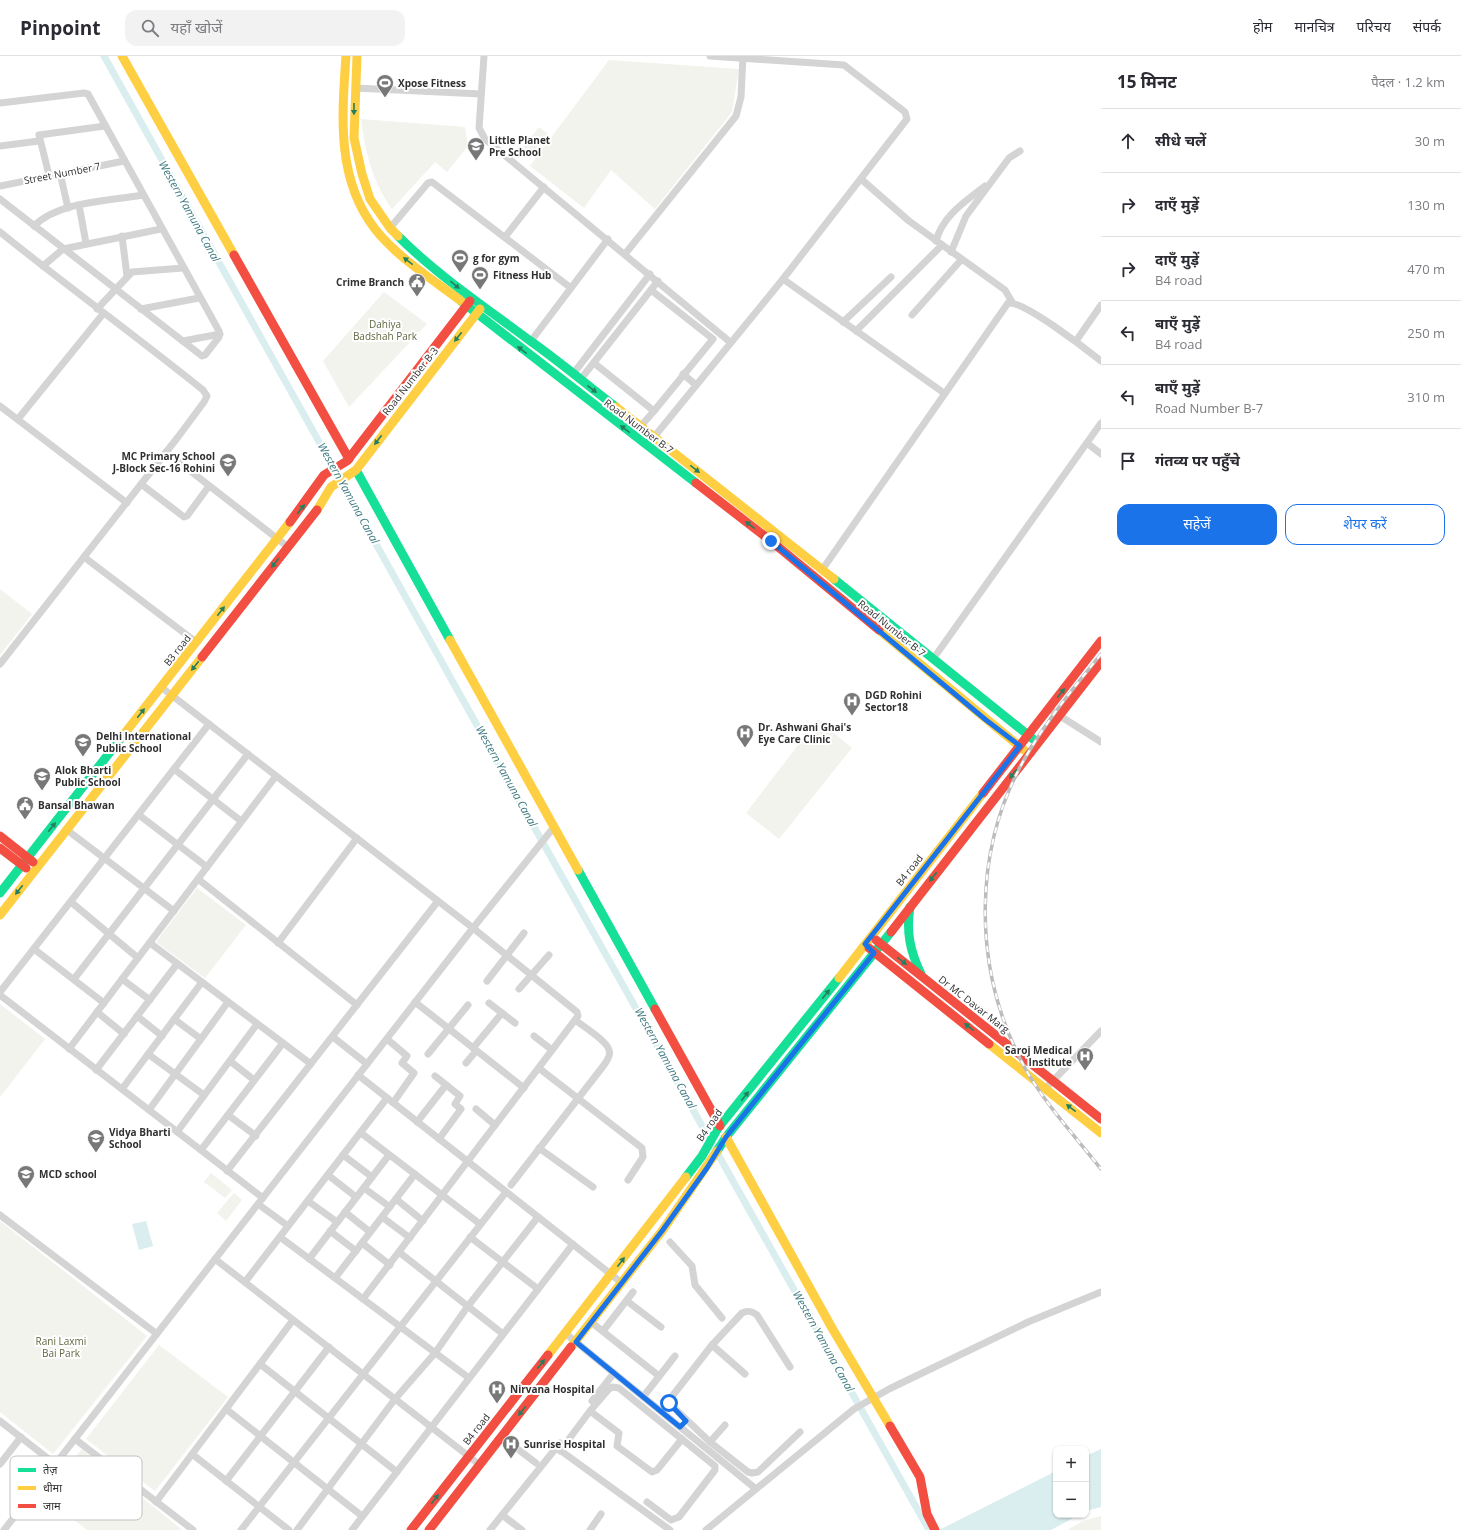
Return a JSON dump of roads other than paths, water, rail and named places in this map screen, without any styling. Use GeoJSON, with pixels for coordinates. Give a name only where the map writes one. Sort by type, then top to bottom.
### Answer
{"type":"FeatureCollection","features":[{"type":"Feature","properties":{"kind":"street"},"geometry":{"type":"LineString","coordinates":[[122,56],[348,460],[472,298]]}},
{"type":"Feature","properties":{"kind":"street","name":"Road Number B-7"},"geometry":{"type":"LineString","coordinates":[[346,56],[343,138],[348,175],[359,203],[374,229],[401,255],[476,314],[771,541],[1029,754]]}},
{"type":"Feature","properties":{"kind":"street","name":"Road Number B-7"},"geometry":{"type":"LineString","coordinates":[[357,56],[354,138],[362,174],[370,199],[390,228],[410,248],[482,306],[577,377],[777,533],[1028,735],[1037,744]]}},
{"type":"Feature","properties":{"kind":"street"},"geometry":{"type":"LineString","coordinates":[[484,56],[480,123],[481,134],[485,139],[608,239],[730,342]]}},
{"type":"Feature","properties":{"kind":"street"},"geometry":{"type":"LineString","coordinates":[[644,442],[654,437],[730,342],[783,279],[905,122],[907,115],[844,65],[743,57],[710,56]]}},
{"type":"Feature","properties":{"kind":"street"},"geometry":{"type":"LineString","coordinates":[[625,254],[736,116],[741,97],[743,57]]}},
{"type":"Feature","properties":{"kind":"street"},"geometry":{"type":"LineString","coordinates":[[355,88],[481,94]]}},
{"type":"Feature","properties":{"kind":"street"},"geometry":{"type":"LineString","coordinates":[[0,103],[87,93],[220,334]]}},
{"type":"Feature","properties":{"kind":"street"},"geometry":{"type":"LineString","coordinates":[[49,175],[39,141],[39,136],[41,134],[106,126]]}},
{"type":"Feature","properties":{"kind":"street"},"geometry":{"type":"LineString","coordinates":[[0,146],[39,141]]}},
{"type":"Feature","properties":{"kind":"street"},"geometry":{"type":"LineString","coordinates":[[951,252],[966,216],[1009,158],[1020,151]]}},
{"type":"Feature","properties":{"kind":"street","name":"Street Number 7"},"geometry":{"type":"LineString","coordinates":[[0,186],[124,161]]}},
{"type":"Feature","properties":{"kind":"street"},"geometry":{"type":"LineString","coordinates":[[60,173],[68,208]]}},
{"type":"Feature","properties":{"kind":"street"},"geometry":{"type":"LineString","coordinates":[[861,179],[909,221],[961,260],[1005,290],[1012,302],[1076,341],[1101,360]]}},
{"type":"Feature","properties":{"kind":"street"},"geometry":{"type":"LineString","coordinates":[[856,331],[939,243],[941,227],[959,206],[993,180]]}},
{"type":"Feature","properties":{"kind":"street"},"geometry":{"type":"LineString","coordinates":[[390,228],[428,184],[432,182],[571,288]]}},
{"type":"Feature","properties":{"kind":"street"},"geometry":{"type":"LineString","coordinates":[[505,237],[544,188]]}},
{"type":"Feature","properties":{"kind":"street"},"geometry":{"type":"LineString","coordinates":[[34,226],[45,216],[68,208],[143,195]]}},
{"type":"Feature","properties":{"kind":"street"},"geometry":{"type":"LineString","coordinates":[[0,199],[183,342],[204,356],[220,334]]}},
{"type":"Feature","properties":{"kind":"street"},"geometry":{"type":"LineString","coordinates":[[79,205],[86,243]]}},
{"type":"Feature","properties":{"kind":"street"},"geometry":{"type":"LineString","coordinates":[[43,266],[63,249],[86,243],[161,229]]}},
{"type":"Feature","properties":{"kind":"street"},"geometry":{"type":"LineString","coordinates":[[0,232],[100,312],[144,342],[206,392],[207,396],[127,503],[0,664]]}},
{"type":"Feature","properties":{"kind":"street"},"geometry":{"type":"LineString","coordinates":[[122,236],[127,276]]}},
{"type":"Feature","properties":{"kind":"street"},"geometry":{"type":"LineString","coordinates":[[530,341],[608,239]]}},
{"type":"Feature","properties":{"kind":"street"},"geometry":{"type":"LineString","coordinates":[[912,315],[961,260]]}},
{"type":"Feature","properties":{"kind":"street"},"geometry":{"type":"LineString","coordinates":[[18,419],[100,312],[115,289],[127,276],[137,271],[183,268]]}},
{"type":"Feature","properties":{"kind":"street"},"geometry":{"type":"LineString","coordinates":[[577,377],[650,274]]}},
{"type":"Feature","properties":{"kind":"street"},"geometry":{"type":"LineString","coordinates":[[843,322],[891,277]]}},
{"type":"Feature","properties":{"kind":"street"},"geometry":{"type":"LineString","coordinates":[[783,279],[944,393]]}},
{"type":"Feature","properties":{"kind":"street"},"geometry":{"type":"LineString","coordinates":[[577,377],[594,363],[658,281]]}},
{"type":"Feature","properties":{"kind":"street"},"geometry":{"type":"LineString","coordinates":[[640,427],[713,339],[651,290]]}},
{"type":"Feature","properties":{"kind":"street"},"geometry":{"type":"LineString","coordinates":[[141,309],[199,298]]}},
{"type":"Feature","properties":{"kind":"street"},"geometry":{"type":"LineString","coordinates":[[822,570],[1006,305],[1012,302]]}},
{"type":"Feature","properties":{"kind":"street"},"geometry":{"type":"LineString","coordinates":[[1076,341],[1101,305]]}},
{"type":"Feature","properties":{"kind":"street","name":"Road Number B-3"},"geometry":{"type":"LineString","coordinates":[[354,472],[482,306]]}},
{"type":"Feature","properties":{"kind":"street"},"geometry":{"type":"LineString","coordinates":[[183,342],[220,334]]}},
{"type":"Feature","properties":{"kind":"street"},"geometry":{"type":"LineString","coordinates":[[594,363],[654,411]]}},
{"type":"Feature","properties":{"kind":"street"},"geometry":{"type":"LineString","coordinates":[[683,374],[696,385]]}},
{"type":"Feature","properties":{"kind":"street"},"geometry":{"type":"LineString","coordinates":[[0,406],[127,503]]}},
{"type":"Feature","properties":{"kind":"street"},"geometry":{"type":"LineString","coordinates":[[933,659],[1101,423]]}},
{"type":"Feature","properties":{"kind":"street"},"geometry":{"type":"LineString","coordinates":[[1087,443],[1101,454]]}},
{"type":"Feature","properties":{"kind":"street"},"geometry":{"type":"LineString","coordinates":[[166,452],[288,547]]}},
{"type":"Feature","properties":{"kind":"street","name":"B3 road"},"geometry":{"type":"LineString","coordinates":[[0,893],[277,539],[324,475],[348,460]]}},
{"type":"Feature","properties":{"kind":"street"},"geometry":{"type":"LineString","coordinates":[[0,915],[320,506],[332,487],[354,472],[551,829],[719,1127]]}},
{"type":"Feature","properties":{"kind":"street"},"geometry":{"type":"LineString","coordinates":[[141,484],[184,517],[187,516],[209,486]]}},
{"type":"Feature","properties":{"kind":"street"},"geometry":{"type":"LineString","coordinates":[[771,541],[777,533]]}},
{"type":"Feature","properties":{"kind":"street"},"geometry":{"type":"LineString","coordinates":[[84,557],[196,642]]}},
{"type":"Feature","properties":{"kind":"street","name":"B4 road"},"geometry":{"type":"LineString","coordinates":[[411,1530],[612,1274],[702,1156],[719,1127],[872,936],[1101,641]]}},
{"type":"Feature","properties":{"kind":"street","name":"B4 road"},"geometry":{"type":"LineString","coordinates":[[429,1530],[662,1231],[707,1168],[724,1139],[874,953],[1101,662]]}},
{"type":"Feature","properties":{"kind":"street"},"geometry":{"type":"LineString","coordinates":[[161,687],[358,838],[578,1012],[576,1020],[552,1050],[540,1069],[363,1300]]}},
{"type":"Feature","properties":{"kind":"street"},"geometry":{"type":"LineString","coordinates":[[1049,709],[1101,742]]}},
{"type":"Feature","properties":{"kind":"street"},"geometry":{"type":"LineString","coordinates":[[0,992],[209,724]]}},
{"type":"Feature","properties":{"kind":"street"},"geometry":{"type":"LineString","coordinates":[[74,979],[248,754]]}},
{"type":"Feature","properties":{"kind":"street"},"geometry":{"type":"LineString","coordinates":[[174,770],[241,821]]}},
{"type":"Feature","properties":{"kind":"street"},"geometry":{"type":"LineString","coordinates":[[70,1049],[276,776]]}},
{"type":"Feature","properties":{"kind":"street"},"geometry":{"type":"LineString","coordinates":[[139,815],[207,867]]}},
{"type":"Feature","properties":{"kind":"street"},"geometry":{"type":"LineString","coordinates":[[62,1456],[551,829]]}},
{"type":"Feature","properties":{"kind":"street"},"geometry":{"type":"LineString","coordinates":[[955,829],[965,836]]}},
{"type":"Feature","properties":{"kind":"street"},"geometry":{"type":"LineString","coordinates":[[67,830],[174,911]]}},
{"type":"Feature","properties":{"kind":"street"},"geometry":{"type":"LineString","coordinates":[[0,836],[35,870]]}},
{"type":"Feature","properties":{"kind":"street"},"geometry":{"type":"LineString","coordinates":[[278,943],[358,838]]}},
{"type":"Feature","properties":{"kind":"street"},"geometry":{"type":"LineString","coordinates":[[0,848],[25,861]]}},
{"type":"Feature","properties":{"kind":"street"},"geometry":{"type":"LineString","coordinates":[[198,879],[357,1005]]}},
{"type":"Feature","properties":{"kind":"street"},"geometry":{"type":"LineString","coordinates":[[227,1171],[256,1136],[438,901]]}},
{"type":"Feature","properties":{"kind":"street"},"geometry":{"type":"LineString","coordinates":[[71,902],[138,958]]}},
{"type":"Feature","properties":{"kind":"street"},"geometry":{"type":"LineString","coordinates":[[911,905],[908,922],[908,942],[911,955],[922,977]]}},
{"type":"Feature","properties":{"kind":"street"},"geometry":{"type":"LineString","coordinates":[[487,981],[524,933]]}},
{"type":"Feature","properties":{"kind":"street","name":"Dr MC Davar Marg"},"geometry":{"type":"LineString","coordinates":[[872,936],[1101,1118]]}},
{"type":"Feature","properties":{"kind":"street"},"geometry":{"type":"LineString","coordinates":[[150,943],[311,1064]]}},
{"type":"Feature","properties":{"kind":"street"},"geometry":{"type":"LineString","coordinates":[[865,944],[874,953],[1101,1133]]}},
{"type":"Feature","properties":{"kind":"street"},"geometry":{"type":"LineString","coordinates":[[34,949],[104,1003]]}},
{"type":"Feature","properties":{"kind":"street"},"geometry":{"type":"LineString","coordinates":[[519,988],[549,956]]}},
{"type":"Feature","properties":{"kind":"street"},"geometry":{"type":"LineString","coordinates":[[96,1070],[177,964]]}},
{"type":"Feature","properties":{"kind":"street"},"geometry":{"type":"LineString","coordinates":[[122,979],[150,1000]]}},
{"type":"Feature","properties":{"kind":"street"},"geometry":{"type":"LineString","coordinates":[[122,1089],[202,982]]}},
{"type":"Feature","properties":{"kind":"street"},"geometry":{"type":"LineString","coordinates":[[0,995],[263,1198]]}},
{"type":"Feature","properties":{"kind":"street"},"geometry":{"type":"LineString","coordinates":[[149,1110],[228,1002]]}},
{"type":"Feature","properties":{"kind":"street"},"geometry":{"type":"LineString","coordinates":[[415,1002],[524,1088]]}},
{"type":"Feature","properties":{"kind":"street"},"geometry":{"type":"LineString","coordinates":[[489,1003],[515,1023]]}},
{"type":"Feature","properties":{"kind":"street"},"geometry":{"type":"LineString","coordinates":[[428,1054],[468,1005]]}},
{"type":"Feature","properties":{"kind":"street"},"geometry":{"type":"LineString","coordinates":[[97,1012],[124,1034]]}},
{"type":"Feature","properties":{"kind":"street"},"geometry":{"type":"LineString","coordinates":[[466,1063],[502,1013]]}},
{"type":"Feature","properties":{"kind":"street"},"geometry":{"type":"LineString","coordinates":[[137,1016],[162,1036]]}},
{"type":"Feature","properties":{"kind":"street"},"geometry":{"type":"LineString","coordinates":[[174,1019],[201,1040]]}},
{"type":"Feature","properties":{"kind":"street"},"geometry":{"type":"LineString","coordinates":[[511,1185],[604,1065],[609,1056],[609,1050],[604,1043],[576,1020]]}},
{"type":"Feature","properties":{"kind":"street"},"geometry":{"type":"LineString","coordinates":[[177,1132],[257,1024]]}},
{"type":"Feature","properties":{"kind":"street"},"geometry":{"type":"LineString","coordinates":[[1046,1088],[1101,1031]]}},
{"type":"Feature","properties":{"kind":"street"},"geometry":{"type":"LineString","coordinates":[[534,1036],[552,1050]]}},
{"type":"Feature","properties":{"kind":"street"},"geometry":{"type":"LineString","coordinates":[[333,1037],[367,1064]]}},
{"type":"Feature","properties":{"kind":"street"},"geometry":{"type":"LineString","coordinates":[[245,1282],[343,1155],[414,1073],[402,1063],[407,1056],[387,1039]]}},
{"type":"Feature","properties":{"kind":"street"},"geometry":{"type":"LineString","coordinates":[[201,1150],[283,1043]]}},
{"type":"Feature","properties":{"kind":"street"},"geometry":{"type":"LineString","coordinates":[[148,1054],[204,1095]]}},
{"type":"Feature","properties":{"kind":"street"},"geometry":{"type":"LineString","coordinates":[[230,1061],[254,1080]]}},
{"type":"Feature","properties":{"kind":"street"},"geometry":{"type":"LineString","coordinates":[[540,1069],[642,1148],[643,1157],[628,1180]]}},
{"type":"Feature","properties":{"kind":"street"},"geometry":{"type":"LineString","coordinates":[[358,1075],[622,1283]]}},
{"type":"Feature","properties":{"kind":"street"},"geometry":{"type":"LineString","coordinates":[[435,1076],[460,1096],[455,1104],[461,1109],[439,1139]]}},
{"type":"Feature","properties":{"kind":"street"},"geometry":{"type":"LineString","coordinates":[[417,1122],[446,1085]]}},
{"type":"Feature","properties":{"kind":"street"},"geometry":{"type":"LineString","coordinates":[[476,1109],[495,1126]]}},
{"type":"Feature","properties":{"kind":"street"},"geometry":{"type":"LineString","coordinates":[[228,1114],[256,1136]]}},
{"type":"Feature","properties":{"kind":"street"},"geometry":{"type":"LineString","coordinates":[[361,1133],[480,1224]]}},
{"type":"Feature","properties":{"kind":"street"},"geometry":{"type":"LineString","coordinates":[[724,1139],[832,1328],[916,1470],[922,1483],[927,1514],[935,1530]]}},
{"type":"Feature","properties":{"kind":"street"},"geometry":{"type":"LineString","coordinates":[[539,1148],[593,1187]]}},
{"type":"Feature","properties":{"kind":"street"},"geometry":{"type":"LineString","coordinates":[[343,1155],[372,1177]]}},
{"type":"Feature","properties":{"kind":"street"},"geometry":{"type":"LineString","coordinates":[[309,1258],[389,1155]]}},
{"type":"Feature","properties":{"kind":"street"},"geometry":{"type":"LineString","coordinates":[[335,1278],[415,1174]]}},
{"type":"Feature","properties":{"kind":"street"},"geometry":{"type":"LineString","coordinates":[[328,1175],[356,1197]]}},
{"type":"Feature","properties":{"kind":"street"},"geometry":{"type":"LineString","coordinates":[[364,1188],[390,1207]]}},
{"type":"Feature","properties":{"kind":"street"},"geometry":{"type":"LineString","coordinates":[[241,1530],[435,1280],[506,1192]]}},
{"type":"Feature","properties":{"kind":"street"},"geometry":{"type":"LineString","coordinates":[[396,1199],[423,1220]]}},
{"type":"Feature","properties":{"kind":"street"},"geometry":{"type":"LineString","coordinates":[[308,1200],[337,1222]]}},
{"type":"Feature","properties":{"kind":"street"},"geometry":{"type":"LineString","coordinates":[[258,1204],[288,1226]]}},
{"type":"Feature","properties":{"kind":"street"},"geometry":{"type":"LineString","coordinates":[[345,1212],[370,1232]]}},
{"type":"Feature","properties":{"kind":"street"},"geometry":{"type":"LineString","coordinates":[[0,1215],[157,1334]]}},
{"type":"Feature","properties":{"kind":"street"},"geometry":{"type":"LineString","coordinates":[[382,1217],[410,1238]]}},
{"type":"Feature","properties":{"kind":"street"},"geometry":{"type":"LineString","coordinates":[[297,1530],[361,1444],[395,1400],[435,1353],[468,1306],[538,1217]]}},
{"type":"Feature","properties":{"kind":"street"},"geometry":{"type":"LineString","coordinates":[[330,1231],[356,1251]]}},
{"type":"Feature","properties":{"kind":"street"},"geometry":{"type":"LineString","coordinates":[[280,1237],[469,1378]]}},
{"type":"Feature","properties":{"kind":"street"},"geometry":{"type":"LineString","coordinates":[[470,1237],[538,1289]]}},
{"type":"Feature","properties":{"kind":"street"},"geometry":{"type":"LineString","coordinates":[[670,1242],[692,1266],[695,1284],[722,1318]]}},
{"type":"Feature","properties":{"kind":"street"},"geometry":{"type":"LineString","coordinates":[[362,1243],[390,1265]]}},
{"type":"Feature","properties":{"kind":"street"},"geometry":{"type":"LineString","coordinates":[[352,1530],[573,1244]]}},
{"type":"Feature","properties":{"kind":"street"},"geometry":{"type":"LineString","coordinates":[[399,1252],[503,1334]]}},
{"type":"Feature","properties":{"kind":"street"},"geometry":{"type":"LineString","coordinates":[[215,1259],[480,1465]]}},
{"type":"Feature","properties":{"kind":"street"},"geometry":{"type":"LineString","coordinates":[[603,1331],[633,1292]]}},
{"type":"Feature","properties":{"kind":"street"},"geometry":{"type":"LineString","coordinates":[[706,1530],[854,1409],[889,1389],[1028,1322],[1101,1292]]}},
{"type":"Feature","properties":{"kind":"street"},"geometry":{"type":"LineString","coordinates":[[627,1300],[662,1327]]}},
{"type":"Feature","properties":{"kind":"street"},"geometry":{"type":"LineString","coordinates":[[790,1367],[757,1315],[753,1311],[747,1311],[742,1313],[712,1345],[670,1399],[670,1406],[710,1442],[748,1472],[752,1473],[758,1472],[800,1432]]}},
{"type":"Feature","properties":{"kind":"street"},"geometry":{"type":"LineString","coordinates":[[156,1502],[294,1320]]}},
{"type":"Feature","properties":{"kind":"street"},"geometry":{"type":"LineString","coordinates":[[592,1322],[659,1376]]}},
{"type":"Feature","properties":{"kind":"street"},"geometry":{"type":"LineString","coordinates":[[565,1333],[680,1427],[684,1437],[714,1463],[715,1470],[679,1518],[671,1520],[647,1502]]}},
{"type":"Feature","properties":{"kind":"street"},"geometry":{"type":"LineString","coordinates":[[712,1345],[745,1374]]}},
{"type":"Feature","properties":{"kind":"street"},"geometry":{"type":"LineString","coordinates":[[226,1481],[328,1348]]}},
{"type":"Feature","properties":{"kind":"street"},"geometry":{"type":"LineString","coordinates":[[643,1397],[675,1356]]}},
{"type":"Feature","properties":{"kind":"street"},"geometry":{"type":"LineString","coordinates":[[260,1364],[397,1472]]}},
{"type":"Feature","properties":{"kind":"street"},"geometry":{"type":"LineString","coordinates":[[558,1450],[614,1373]]}},
{"type":"Feature","properties":{"kind":"street"},"geometry":{"type":"LineString","coordinates":[[490,1530],[609,1389],[616,1387],[756,1489]]}},
{"type":"Feature","properties":{"kind":"street"},"geometry":{"type":"LineString","coordinates":[[226,1409],[362,1516]]}},
{"type":"Feature","properties":{"kind":"street"},"geometry":{"type":"LineString","coordinates":[[590,1411],[620,1434],[616,1442],[617,1446],[652,1472],[657,1470],[684,1437]]}},
{"type":"Feature","properties":{"kind":"street"},"geometry":{"type":"LineString","coordinates":[[0,1421],[46,1456]]}},
{"type":"Feature","properties":{"kind":"street"},"geometry":{"type":"LineString","coordinates":[[680,1427],[686,1421]]}},
{"type":"Feature","properties":{"kind":"street"},"geometry":{"type":"LineString","coordinates":[[710,1442],[725,1425]]}},
{"type":"Feature","properties":{"kind":"street"},"geometry":{"type":"LineString","coordinates":[[0,1464],[21,1437]]}},
{"type":"Feature","properties":{"kind":"street"},"geometry":{"type":"LineString","coordinates":[[502,1437],[536,1463]]}},
{"type":"Feature","properties":{"kind":"street"},"geometry":{"type":"LineString","coordinates":[[75,1439],[97,1456]]}},
{"type":"Feature","properties":{"kind":"street"},"geometry":{"type":"LineString","coordinates":[[558,1450],[670,1530]]}},
{"type":"Feature","properties":{"kind":"street"},"geometry":{"type":"LineString","coordinates":[[192,1454],[289,1530]]}},
{"type":"Feature","properties":{"kind":"street"},"geometry":{"type":"LineString","coordinates":[[142,1491],[189,1529]]}},
{"type":"Feature","properties":{"kind":"street"},"geometry":{"type":"LineString","coordinates":[[599,1530],[591,1528],[601,1514]]}},
{"type":"Feature","properties":{"kind":"street"},"geometry":{"type":"LineString","coordinates":[[502,1515],[522,1530]]}},
{"type":"Feature","properties":{"kind":"street"},"geometry":{"type":"LineString","coordinates":[[4,1530],[12,1520]]}},
{"type":"Feature","properties":{"kind":"waterway","name":"Western Yamuna Canal"},"geometry":{"type":"LineString","coordinates":[[104,56],[483,736],[929,1530]]}},
{"type":"Feature","properties":{"kind":"railway"},"geometry":{"type":"LineString","coordinates":[[1101,654],[1047,724],[1031,748],[1011,785],[997,825],[988,865],[985,907],[987,949],[995,990],[1007,1030],[1025,1068],[1033,1081],[1061,1120],[1101,1169]]}},
{"type":"Feature","properties":{"kind":"place","name":"Xpose Fitness"},"geometry":{"type":"Point","coordinates":[385,98]}},
{"type":"Feature","properties":{"kind":"place","name":"Little Planet Pre School"},"geometry":{"type":"Point","coordinates":[476,161]}},
{"type":"Feature","properties":{"kind":"place","name":"g for gym"},"geometry":{"type":"Point","coordinates":[460,273]}},
{"type":"Feature","properties":{"kind":"place","name":"Fitness Hub"},"geometry":{"type":"Point","coordinates":[480,290]}},
{"type":"Feature","properties":{"kind":"place","name":"Crime Branch"},"geometry":{"type":"Point","coordinates":[417,297]}},
{"type":"Feature","properties":{"kind":"place","name":"MC Primary School J-Block Sec-16 Rohini"},"geometry":{"type":"Point","coordinates":[228,477]}},
{"type":"Feature","properties":{"kind":"place","name":"DGD Rohini Sector18"},"geometry":{"type":"Point","coordinates":[852,716]}},
{"type":"Feature","properties":{"kind":"place","name":"Dr. Ashwani Ghai's Eye Care Clinic"},"geometry":{"type":"Point","coordinates":[745,748]}},
{"type":"Feature","properties":{"kind":"place","name":"Delhi International Public School"},"geometry":{"type":"Point","coordinates":[83,757]}},
{"type":"Feature","properties":{"kind":"place","name":"Alok Bharti Public School"},"geometry":{"type":"Point","coordinates":[42,791]}},
{"type":"Feature","properties":{"kind":"place","name":"Bansal Bhawan"},"geometry":{"type":"Point","coordinates":[25,820]}},
{"type":"Feature","properties":{"kind":"place","name":"Saroj Medical Institute"},"geometry":{"type":"Point","coordinates":[1085,1071]}},
{"type":"Feature","properties":{"kind":"place","name":"Vidya Bharti School"},"geometry":{"type":"Point","coordinates":[96,1153]}},
{"type":"Feature","properties":{"kind":"place","name":"MCD school"},"geometry":{"type":"Point","coordinates":[26,1189]}},
{"type":"Feature","properties":{"kind":"place","name":"Nirvana Hospital"},"geometry":{"type":"Point","coordinates":[497,1404]}},
{"type":"Feature","properties":{"kind":"place","name":"Sunrise Hospital"},"geometry":{"type":"Point","coordinates":[511,1459]}},
{"type":"Feature","properties":{"kind":"park label","name":"Dahiya Badshah Park"},"geometry":{"type":"Point","coordinates":[385,330]}},
{"type":"Feature","properties":{"kind":"park label","name":"Rani Laxmi Bai Park"},"geometry":{"type":"Point","coordinates":[61,1346]}}]}
